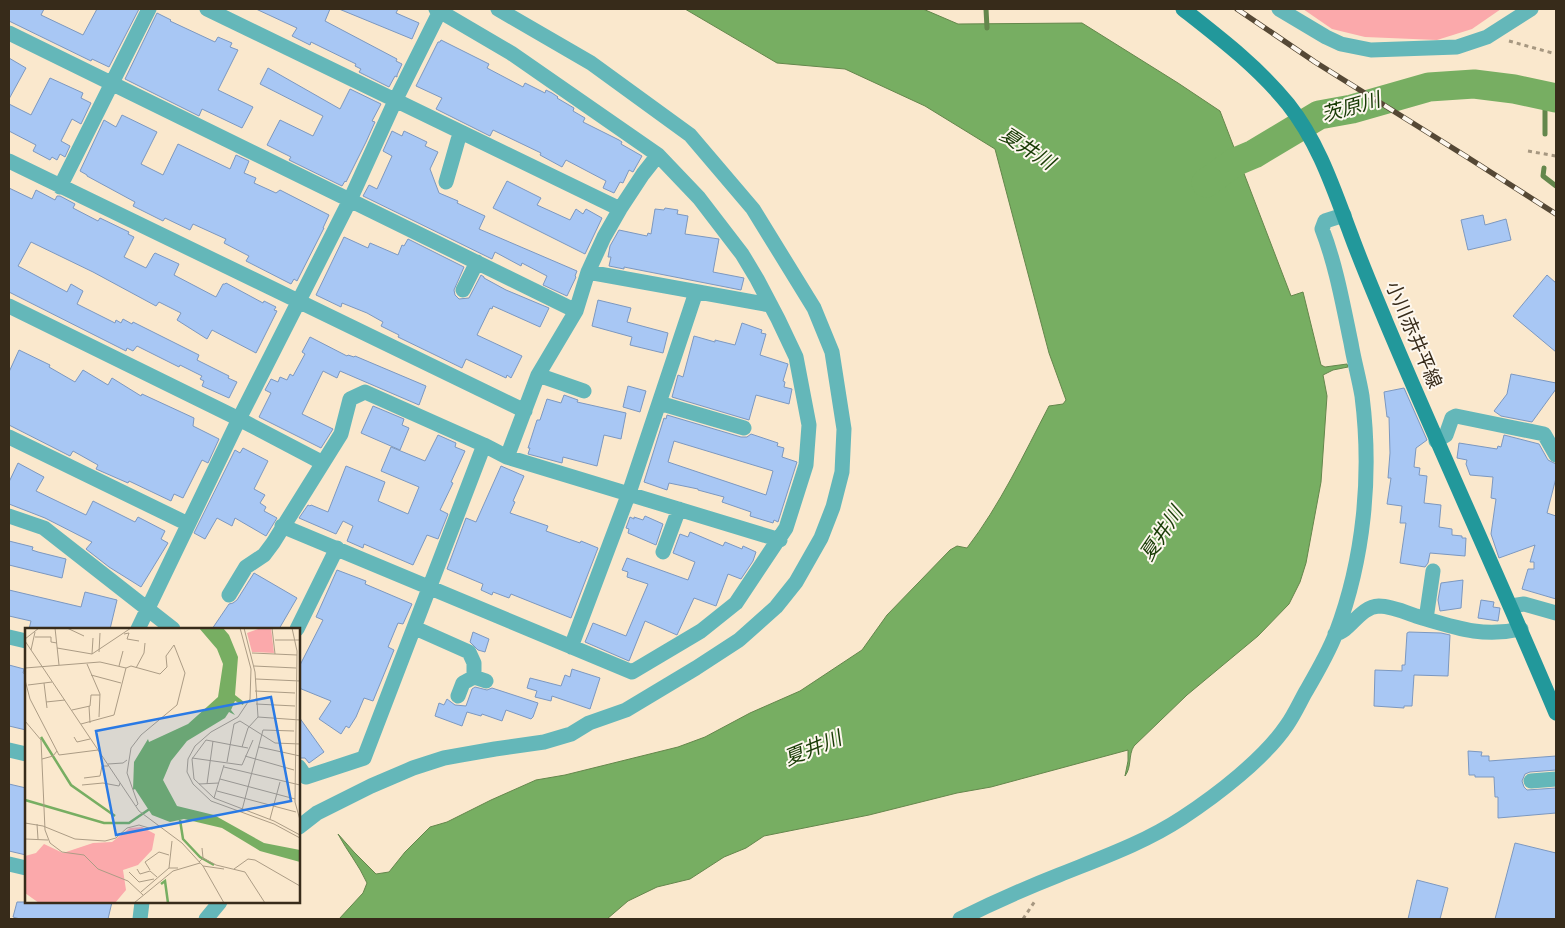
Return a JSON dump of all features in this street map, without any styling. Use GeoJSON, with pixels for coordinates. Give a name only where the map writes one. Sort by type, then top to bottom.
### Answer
{"type":"FeatureCollection","features":[{"type":"Feature","properties":{"kind":"main road","name":"小川赤井平線"},"geometry":{"type":"LineString","coordinates":[[1186,10],[1229,45],[1288,104],[1325,167],[1360,259],[1436,441],[1511,606],[1556,713]]}},
{"type":"Feature","properties":{"kind":"street"},"geometry":{"type":"LineString","coordinates":[[60,187],[149,9]]}},
{"type":"Feature","properties":{"kind":"street"},"geometry":{"type":"LineString","coordinates":[[207,9],[620,209]]}},
{"type":"Feature","properties":{"kind":"street"},"geometry":{"type":"LineString","coordinates":[[300,826],[317,813],[371,786],[413,768],[444,758],[544,742],[571,734],[589,723],[626,710],[739,640],[776,606],[796,582],[821,538],[833,507],[842,472],[844,429],[832,352],[814,308],[752,209],[690,135],[591,63],[498,9]]}},
{"type":"Feature","properties":{"kind":"street"},"geometry":{"type":"LineString","coordinates":[[1279,9],[1341,44],[1371,50],[1457,47],[1492,34],[1531,9]]}},
{"type":"Feature","properties":{"kind":"street"},"geometry":{"type":"LineString","coordinates":[[138,628],[239,419],[350,200],[438,10],[511,53],[658,155],[699,198],[732,241],[757,279],[796,357],[809,425],[806,465],[786,528],[780,540],[736,603],[701,631],[632,672],[282,526]]}},
{"type":"Feature","properties":{"kind":"street"},"geometry":{"type":"LineString","coordinates":[[9,33],[576,311]]}},
{"type":"Feature","properties":{"kind":"street"},"geometry":{"type":"LineString","coordinates":[[446,182],[458,140],[462,133]]}},
{"type":"Feature","properties":{"kind":"street"},"geometry":{"type":"LineString","coordinates":[[506,457],[538,375],[576,311],[588,272],[604,237],[643,174],[658,155]]}},
{"type":"Feature","properties":{"kind":"street"},"geometry":{"type":"LineString","coordinates":[[9,161],[525,411]]}},
{"type":"Feature","properties":{"kind":"street"},"geometry":{"type":"LineString","coordinates":[[960,919],[1057,875],[1123,850],[1181,819],[1215,794],[1264,751],[1286,725],[1316,673],[1336,634],[1356,566],[1363,520],[1365,433],[1359,381],[1327,242],[1322,229],[1325,221],[1341,208]]}},
{"type":"Feature","properties":{"kind":"street"},"geometry":{"type":"LineString","coordinates":[[463,290],[476,262]]}},
{"type":"Feature","properties":{"kind":"street"},"geometry":{"type":"LineString","coordinates":[[588,272],[770,305]]}},
{"type":"Feature","properties":{"kind":"street"},"geometry":{"type":"LineString","coordinates":[[571,646],[629,493],[696,292]]}},
{"type":"Feature","properties":{"kind":"street"},"geometry":{"type":"LineString","coordinates":[[9,306],[239,419],[323,463]]}},
{"type":"Feature","properties":{"kind":"street"},"geometry":{"type":"LineString","coordinates":[[538,375],[584,391]]}},
{"type":"Feature","properties":{"kind":"street"},"geometry":{"type":"LineString","coordinates":[[229,595],[246,567],[264,555],[341,434],[350,399],[365,392],[484,445],[506,457],[780,540]]}},
{"type":"Feature","properties":{"kind":"street"},"geometry":{"type":"LineString","coordinates":[[659,404],[744,428]]}},
{"type":"Feature","properties":{"kind":"street"},"geometry":{"type":"LineString","coordinates":[[1436,441],[1446,436],[1452,418],[1456,416],[1544,434],[1556,455]]}},
{"type":"Feature","properties":{"kind":"street"},"geometry":{"type":"LineString","coordinates":[[9,437],[188,524]]}},
{"type":"Feature","properties":{"kind":"street"},"geometry":{"type":"LineString","coordinates":[[300,768],[306,777],[364,758],[484,445]]}},
{"type":"Feature","properties":{"kind":"street"},"geometry":{"type":"LineString","coordinates":[[663,552],[679,508]]}},
{"type":"Feature","properties":{"kind":"street"},"geometry":{"type":"LineString","coordinates":[[9,516],[44,528],[172,628]]}},
{"type":"Feature","properties":{"kind":"street"},"geometry":{"type":"LineString","coordinates":[[297,628],[337,548]]}},
{"type":"Feature","properties":{"kind":"street"},"geometry":{"type":"LineString","coordinates":[[1426,619],[1433,571]]}},
{"type":"Feature","properties":{"kind":"street"},"geometry":{"type":"LineString","coordinates":[[1511,606],[1524,604],[1556,613]]}},
{"type":"Feature","properties":{"kind":"street"},"geometry":{"type":"LineString","coordinates":[[1336,634],[1341,633],[1365,611],[1376,606],[1392,608],[1468,631],[1503,633],[1521,629]]}},
{"type":"Feature","properties":{"kind":"street"},"geometry":{"type":"LineString","coordinates":[[414,628],[469,652],[480,679],[463,683],[458,696]]}},
{"type":"Feature","properties":{"kind":"street"},"geometry":{"type":"LineString","coordinates":[[9,637],[25,641]]}},
{"type":"Feature","properties":{"kind":"street"},"geometry":{"type":"LineString","coordinates":[[9,750],[25,754]]}},
{"type":"Feature","properties":{"kind":"street"},"geometry":{"type":"LineString","coordinates":[[1531,781],[1556,778]]}},
{"type":"Feature","properties":{"kind":"street"},"geometry":{"type":"LineString","coordinates":[[9,864],[25,868]]}},
{"type":"Feature","properties":{"kind":"street"},"geometry":{"type":"LineString","coordinates":[[140,919],[142,903]]}},
{"type":"Feature","properties":{"kind":"street"},"geometry":{"type":"LineString","coordinates":[[206,919],[219,903]]}},
{"type":"Feature","properties":{"kind":"path"},"geometry":{"type":"LineString","coordinates":[[1492,34],[1509,41],[1556,54]]}},
{"type":"Feature","properties":{"kind":"path"},"geometry":{"type":"LineString","coordinates":[[1528,151],[1556,156]]}},
{"type":"Feature","properties":{"kind":"shaded area"},"geometry":{"type":"Polygon","coordinates":[[[1303,9],[1501,9],[1472,29],[1437,40],[1365,37],[1332,29],[1303,9]]]}},
{"type":"Feature","properties":{"kind":"water","name":"夏井川"},"geometry":{"type":"Polygon","coordinates":[[[685,9],[923,9],[958,24],[1082,23],[1220,111],[1291,296],[1303,292],[1321,365],[1325,367],[1347,364],[1348,367],[1333,370],[1323,375],[1327,396],[1321,482],[1306,563],[1300,582],[1289,604],[1258,636],[1187,695],[1134,746],[1129,769],[1125,776],[1128,750],[991,787],[957,793],[869,815],[764,836],[746,848],[724,857],[690,879],[657,887],[628,901],[607,919],[339,919],[363,893],[367,883],[338,834],[376,874],[389,872],[405,852],[430,827],[447,822],[536,780],[565,775],[678,747],[705,737],[750,713],[800,691],[862,650],[887,615],[950,550],[957,546],[967,548],[1001,497],[1049,406],[1063,404],[1066,400],[1049,353],[995,149],[925,106],[845,69],[777,63],[685,9]]]}},
{"type":"Feature","properties":{"kind":"building"},"geometry":{"type":"Polygon","coordinates":[[[9,9],[44,9],[41,15],[83,35],[97,9],[139,9],[109,67],[92,59],[91,61],[9,21],[9,9]]]}},
{"type":"Feature","properties":{"kind":"building"},"geometry":{"type":"Polygon","coordinates":[[[256,9],[330,9],[325,21],[397,59],[396,61],[402,64],[397,77],[395,76],[389,87],[359,72],[361,69],[355,66],[356,64],[311,42],[310,45],[292,36],[297,28],[256,9]]]}},
{"type":"Feature","properties":{"kind":"building"},"geometry":{"type":"Polygon","coordinates":[[[339,9],[398,9],[396,13],[419,23],[412,39],[339,9]]]}},
{"type":"Feature","properties":{"kind":"building"},"geometry":{"type":"Polygon","coordinates":[[[157,13],[215,42],[218,37],[232,43],[230,47],[238,50],[218,90],[253,107],[242,128],[202,109],[199,116],[125,79],[157,13]]]}},
{"type":"Feature","properties":{"kind":"building"},"geometry":{"type":"Polygon","coordinates":[[[441,40],[489,64],[487,68],[523,87],[525,83],[545,93],[546,90],[574,108],[573,111],[585,118],[583,122],[619,140],[622,142],[621,144],[642,156],[633,172],[629,170],[623,183],[620,182],[614,193],[603,188],[606,181],[566,160],[562,167],[540,155],[541,153],[493,130],[490,136],[436,109],[442,98],[416,86],[438,42],[441,40]]]}},
{"type":"Feature","properties":{"kind":"building"},"geometry":{"type":"Polygon","coordinates":[[[9,58],[26,68],[9,99],[9,58]]]}},
{"type":"Feature","properties":{"kind":"building"},"geometry":{"type":"Polygon","coordinates":[[[268,68],[340,109],[350,89],[381,104],[372,121],[375,122],[366,142],[346,182],[342,186],[289,160],[291,157],[267,145],[280,120],[313,136],[323,116],[260,84],[268,68]]]}},
{"type":"Feature","properties":{"kind":"building"},"geometry":{"type":"Polygon","coordinates":[[[50,78],[83,93],[81,98],[91,103],[81,124],[72,119],[61,141],[70,146],[65,157],[60,154],[57,160],[52,157],[50,160],[33,151],[36,145],[9,131],[9,104],[31,115],[50,78]]]}},
{"type":"Feature","properties":{"kind":"building"},"geometry":{"type":"Polygon","coordinates":[[[122,115],[157,132],[141,164],[163,175],[178,144],[230,169],[236,155],[249,161],[244,173],[256,178],[254,183],[276,193],[280,190],[329,215],[297,281],[294,279],[291,284],[246,261],[249,256],[224,243],[226,239],[193,224],[190,230],[165,218],[163,221],[133,206],[135,202],[80,171],[104,120],[116,127],[122,115]]]}},
{"type":"Feature","properties":{"kind":"building"},"geometry":{"type":"Polygon","coordinates":[[[392,131],[402,136],[404,131],[427,142],[425,146],[438,152],[430,169],[439,193],[485,216],[479,229],[577,271],[567,296],[543,285],[547,276],[522,263],[521,266],[495,252],[492,259],[363,196],[369,185],[377,189],[392,156],[383,151],[392,131]]]}},
{"type":"Feature","properties":{"kind":"building"},"geometry":{"type":"Polygon","coordinates":[[[507,181],[541,198],[537,205],[570,220],[576,209],[583,214],[586,209],[602,218],[585,254],[493,208],[507,181]]]}},
{"type":"Feature","properties":{"kind":"building"},"geometry":{"type":"Polygon","coordinates":[[[9,188],[32,199],[36,190],[55,200],[57,196],[60,196],[75,204],[73,208],[98,221],[100,218],[129,232],[128,234],[134,237],[124,257],[146,268],[155,253],[179,264],[174,275],[216,297],[223,284],[226,283],[263,303],[264,301],[276,307],[274,310],[277,311],[256,353],[212,330],[207,339],[177,320],[181,313],[159,302],[156,306],[93,272],[31,242],[18,266],[67,292],[71,284],[83,291],[77,304],[115,323],[116,320],[121,323],[123,319],[132,324],[133,322],[199,355],[197,360],[237,382],[229,398],[202,386],[204,381],[200,379],[202,376],[180,365],[179,367],[137,346],[133,351],[127,348],[126,351],[9,292],[9,188]]]}},
{"type":"Feature","properties":{"kind":"building"},"geometry":{"type":"Polygon","coordinates":[[[665,208],[678,210],[677,214],[688,216],[685,234],[719,239],[713,272],[744,278],[741,290],[624,267],[624,269],[609,266],[611,257],[608,257],[610,246],[619,230],[647,236],[648,233],[651,234],[655,209],[664,210],[665,208]]]}},
{"type":"Feature","properties":{"kind":"building"},"geometry":{"type":"Polygon","coordinates":[[[1483,215],[1485,225],[1506,219],[1511,240],[1468,250],[1461,220],[1483,215]]]}},
{"type":"Feature","properties":{"kind":"building"},"geometry":{"type":"Polygon","coordinates":[[[344,237],[368,248],[370,243],[398,255],[402,245],[404,246],[408,239],[464,267],[454,290],[455,295],[459,299],[469,298],[481,275],[506,290],[549,308],[540,327],[493,306],[492,309],[490,308],[477,335],[522,356],[511,378],[507,375],[506,378],[466,359],[462,368],[398,337],[399,335],[381,326],[383,322],[367,313],[342,303],[341,307],[316,295],[344,237]]]}},
{"type":"Feature","properties":{"kind":"building"},"geometry":{"type":"Polygon","coordinates":[[[1547,275],[1556,283],[1556,352],[1513,316],[1547,275]]]}},
{"type":"Feature","properties":{"kind":"building"},"geometry":{"type":"Polygon","coordinates":[[[598,300],[631,308],[627,322],[668,333],[663,353],[630,345],[632,337],[592,326],[598,300]]]}},
{"type":"Feature","properties":{"kind":"building"},"geometry":{"type":"Polygon","coordinates":[[[742,323],[762,330],[761,333],[766,334],[760,355],[788,364],[783,381],[785,382],[784,387],[792,389],[789,404],[756,395],[749,420],[672,397],[678,375],[683,377],[694,336],[735,345],[742,323]]]}},
{"type":"Feature","properties":{"kind":"building"},"geometry":{"type":"Polygon","coordinates":[[[310,337],[347,356],[355,356],[426,386],[419,405],[340,371],[337,378],[323,371],[302,414],[333,429],[321,448],[259,417],[271,393],[265,390],[271,379],[278,382],[280,377],[287,380],[290,374],[293,376],[305,354],[302,352],[310,337]]]}},
{"type":"Feature","properties":{"kind":"building"},"geometry":{"type":"Polygon","coordinates":[[[19,350],[50,365],[49,367],[75,382],[83,370],[108,385],[112,378],[141,396],[142,394],[194,418],[193,426],[219,439],[208,463],[202,460],[183,498],[174,494],[171,501],[129,481],[128,483],[96,469],[98,465],[73,451],[70,456],[9,425],[9,372],[19,350]]]}},
{"type":"Feature","properties":{"kind":"building"},"geometry":{"type":"Polygon","coordinates":[[[1511,374],[1556,383],[1556,389],[1532,422],[1501,416],[1494,411],[1507,394],[1511,374]]]}},
{"type":"Feature","properties":{"kind":"building"},"geometry":{"type":"Polygon","coordinates":[[[628,386],[646,391],[640,412],[623,407],[628,386]]]}},
{"type":"Feature","properties":{"kind":"building"},"geometry":{"type":"Polygon","coordinates":[[[1404,388],[1427,440],[1416,448],[1414,467],[1420,468],[1419,475],[1427,476],[1424,503],[1441,505],[1439,527],[1452,529],[1452,535],[1466,538],[1465,556],[1430,553],[1425,567],[1400,563],[1406,523],[1400,523],[1402,506],[1387,504],[1391,478],[1388,478],[1390,453],[1389,417],[1387,417],[1384,392],[1404,388]]]}},
{"type":"Feature","properties":{"kind":"building"},"geometry":{"type":"Polygon","coordinates":[[[564,395],[578,400],[577,402],[626,413],[621,439],[604,435],[597,466],[563,457],[562,463],[528,454],[530,448],[528,448],[537,420],[540,420],[547,399],[561,403],[564,395]]]}},
{"type":"Feature","properties":{"kind":"building"},"geometry":{"type":"Polygon","coordinates":[[[373,406],[404,419],[402,425],[409,428],[400,450],[361,433],[373,406]]]}},
{"type":"Feature","properties":{"kind":"building"},"geometry":{"type":"Polygon","coordinates":[[[667,415],[741,437],[747,437],[751,434],[778,443],[777,446],[784,448],[782,457],[797,462],[778,522],[774,520],[773,523],[750,516],[751,512],[722,502],[724,497],[698,489],[669,483],[667,490],[644,482],[664,418],[666,419],[667,415]],[[674,441],[668,462],[766,495],[773,471],[674,441]]]}},
{"type":"Feature","properties":{"kind":"building"},"geometry":{"type":"Polygon","coordinates":[[[438,435],[456,443],[455,447],[465,451],[440,510],[448,514],[438,539],[427,535],[413,565],[364,544],[363,548],[347,541],[353,526],[343,521],[336,534],[299,518],[308,505],[328,512],[346,466],[385,482],[378,501],[408,514],[419,487],[381,471],[391,447],[425,461],[438,435]]]}},
{"type":"Feature","properties":{"kind":"building"},"geometry":{"type":"Polygon","coordinates":[[[1504,435],[1539,444],[1548,460],[1556,464],[1556,478],[1547,513],[1556,516],[1556,599],[1522,589],[1528,569],[1534,569],[1534,562],[1530,562],[1535,545],[1499,558],[1491,534],[1496,499],[1491,498],[1493,477],[1470,475],[1466,464],[1467,460],[1457,458],[1459,443],[1497,449],[1498,446],[1501,447],[1504,435]]]}},
{"type":"Feature","properties":{"kind":"building"},"geometry":{"type":"Polygon","coordinates":[[[243,448],[268,461],[254,489],[265,495],[260,503],[266,507],[264,511],[277,518],[266,536],[235,518],[232,526],[217,518],[205,539],[194,533],[235,450],[240,453],[243,448]]]}},
{"type":"Feature","properties":{"kind":"building"},"geometry":{"type":"Polygon","coordinates":[[[18,463],[44,477],[36,491],[86,515],[93,501],[135,522],[138,517],[165,531],[161,539],[168,543],[141,587],[109,567],[86,549],[92,542],[45,518],[9,504],[9,482],[18,463]]]}},
{"type":"Feature","properties":{"kind":"building"},"geometry":{"type":"Polygon","coordinates":[[[501,466],[524,476],[510,513],[548,526],[546,531],[598,548],[571,618],[511,594],[509,598],[493,592],[492,595],[481,590],[483,584],[447,569],[466,518],[476,522],[501,466]]]}},
{"type":"Feature","properties":{"kind":"building"},"geometry":{"type":"Polygon","coordinates":[[[645,516],[663,524],[656,545],[628,533],[629,529],[626,528],[630,517],[643,520],[645,516]]]}},
{"type":"Feature","properties":{"kind":"building"},"geometry":{"type":"Polygon","coordinates":[[[690,532],[723,546],[725,542],[742,549],[743,546],[756,552],[753,561],[741,579],[728,574],[716,606],[694,598],[677,635],[645,621],[629,661],[585,642],[593,623],[626,636],[648,584],[627,577],[628,572],[622,570],[627,558],[688,580],[695,562],[673,553],[680,534],[688,537],[690,532]]]}},
{"type":"Feature","properties":{"kind":"building"},"geometry":{"type":"Polygon","coordinates":[[[9,541],[33,547],[32,550],[38,552],[66,559],[62,578],[9,565],[9,541]]]}},
{"type":"Feature","properties":{"kind":"building"},"geometry":{"type":"Polygon","coordinates":[[[337,570],[366,581],[365,584],[412,604],[403,624],[398,623],[388,647],[394,650],[373,701],[364,698],[349,728],[346,726],[341,734],[319,719],[331,701],[300,688],[300,665],[323,620],[316,617],[337,570]]]}},
{"type":"Feature","properties":{"kind":"building"},"geometry":{"type":"Polygon","coordinates":[[[254,573],[297,598],[280,628],[213,628],[229,604],[237,600],[254,573]]]}},
{"type":"Feature","properties":{"kind":"building"},"geometry":{"type":"Polygon","coordinates":[[[1463,580],[1461,608],[1440,611],[1438,600],[1441,583],[1463,580]]]}},
{"type":"Feature","properties":{"kind":"building"},"geometry":{"type":"Polygon","coordinates":[[[9,590],[81,607],[85,592],[117,600],[110,628],[29,628],[31,621],[9,616],[9,590]]]}},
{"type":"Feature","properties":{"kind":"building"},"geometry":{"type":"Polygon","coordinates":[[[1481,600],[1494,602],[1493,607],[1500,608],[1498,621],[1478,618],[1481,600]]]}},
{"type":"Feature","properties":{"kind":"building"},"geometry":{"type":"Polygon","coordinates":[[[473,632],[489,639],[485,652],[478,650],[470,642],[473,632]]]}},
{"type":"Feature","properties":{"kind":"building"},"geometry":{"type":"Polygon","coordinates":[[[1407,633],[1450,635],[1448,676],[1414,675],[1412,706],[1404,706],[1404,708],[1374,706],[1375,670],[1402,671],[1402,665],[1405,665],[1407,633]]]}},
{"type":"Feature","properties":{"kind":"building"},"geometry":{"type":"Polygon","coordinates":[[[9,665],[24,669],[25,730],[9,726],[9,665]]]}},
{"type":"Feature","properties":{"kind":"building"},"geometry":{"type":"Polygon","coordinates":[[[572,669],[600,678],[590,709],[552,696],[551,701],[535,697],[537,691],[527,688],[530,678],[561,686],[565,675],[570,677],[572,669]]]}},
{"type":"Feature","properties":{"kind":"building"},"geometry":{"type":"Polygon","coordinates":[[[475,687],[487,690],[492,688],[538,703],[533,717],[531,719],[506,710],[502,721],[482,714],[481,716],[467,712],[462,726],[435,716],[439,703],[444,705],[447,699],[455,705],[466,706],[472,689],[475,687]]]}},
{"type":"Feature","properties":{"kind":"building"},"geometry":{"type":"Polygon","coordinates":[[[300,718],[324,752],[309,763],[305,758],[300,758],[300,718]]]}},
{"type":"Feature","properties":{"kind":"building"},"geometry":{"type":"Polygon","coordinates":[[[1468,751],[1482,752],[1481,756],[1489,756],[1489,761],[1556,756],[1556,770],[1530,772],[1525,774],[1522,781],[1527,790],[1556,788],[1556,813],[1498,818],[1498,797],[1495,797],[1494,777],[1475,777],[1475,775],[1469,775],[1468,751]]]}},
{"type":"Feature","properties":{"kind":"building"},"geometry":{"type":"Polygon","coordinates":[[[9,784],[25,788],[25,855],[9,851],[9,784]]]}},
{"type":"Feature","properties":{"kind":"building"},"geometry":{"type":"Polygon","coordinates":[[[1515,843],[1556,853],[1556,919],[1495,919],[1515,843]]]}},
{"type":"Feature","properties":{"kind":"building"},"geometry":{"type":"Polygon","coordinates":[[[1417,880],[1448,888],[1440,919],[1408,919],[1417,880]]]}},
{"type":"Feature","properties":{"kind":"building"},"geometry":{"type":"Polygon","coordinates":[[[17,902],[112,903],[108,919],[20,919],[13,917],[17,902]]]}},
{"type":"Feature","properties":{"kind":"waterway"},"geometry":{"type":"LineString","coordinates":[[986,9],[987,28]]}},
{"type":"Feature","properties":{"kind":"waterway","name":"茨原川"},"geometry":{"type":"LineString","coordinates":[[1206,183],[1235,162],[1254,154],[1319,115],[1352,109],[1429,87],[1474,84],[1514,89],[1556,98]]}},
{"type":"Feature","properties":{"kind":"waterway"},"geometry":{"type":"LineString","coordinates":[[1514,89],[1545,108],[1545,134]]}},
{"type":"Feature","properties":{"kind":"waterway"},"geometry":{"type":"LineString","coordinates":[[1544,168],[1543,176],[1556,186]]}},
{"type":"Feature","properties":{"kind":"railway"},"geometry":{"type":"LineString","coordinates":[[1237,9],[1315,62],[1556,214]]}}]}
